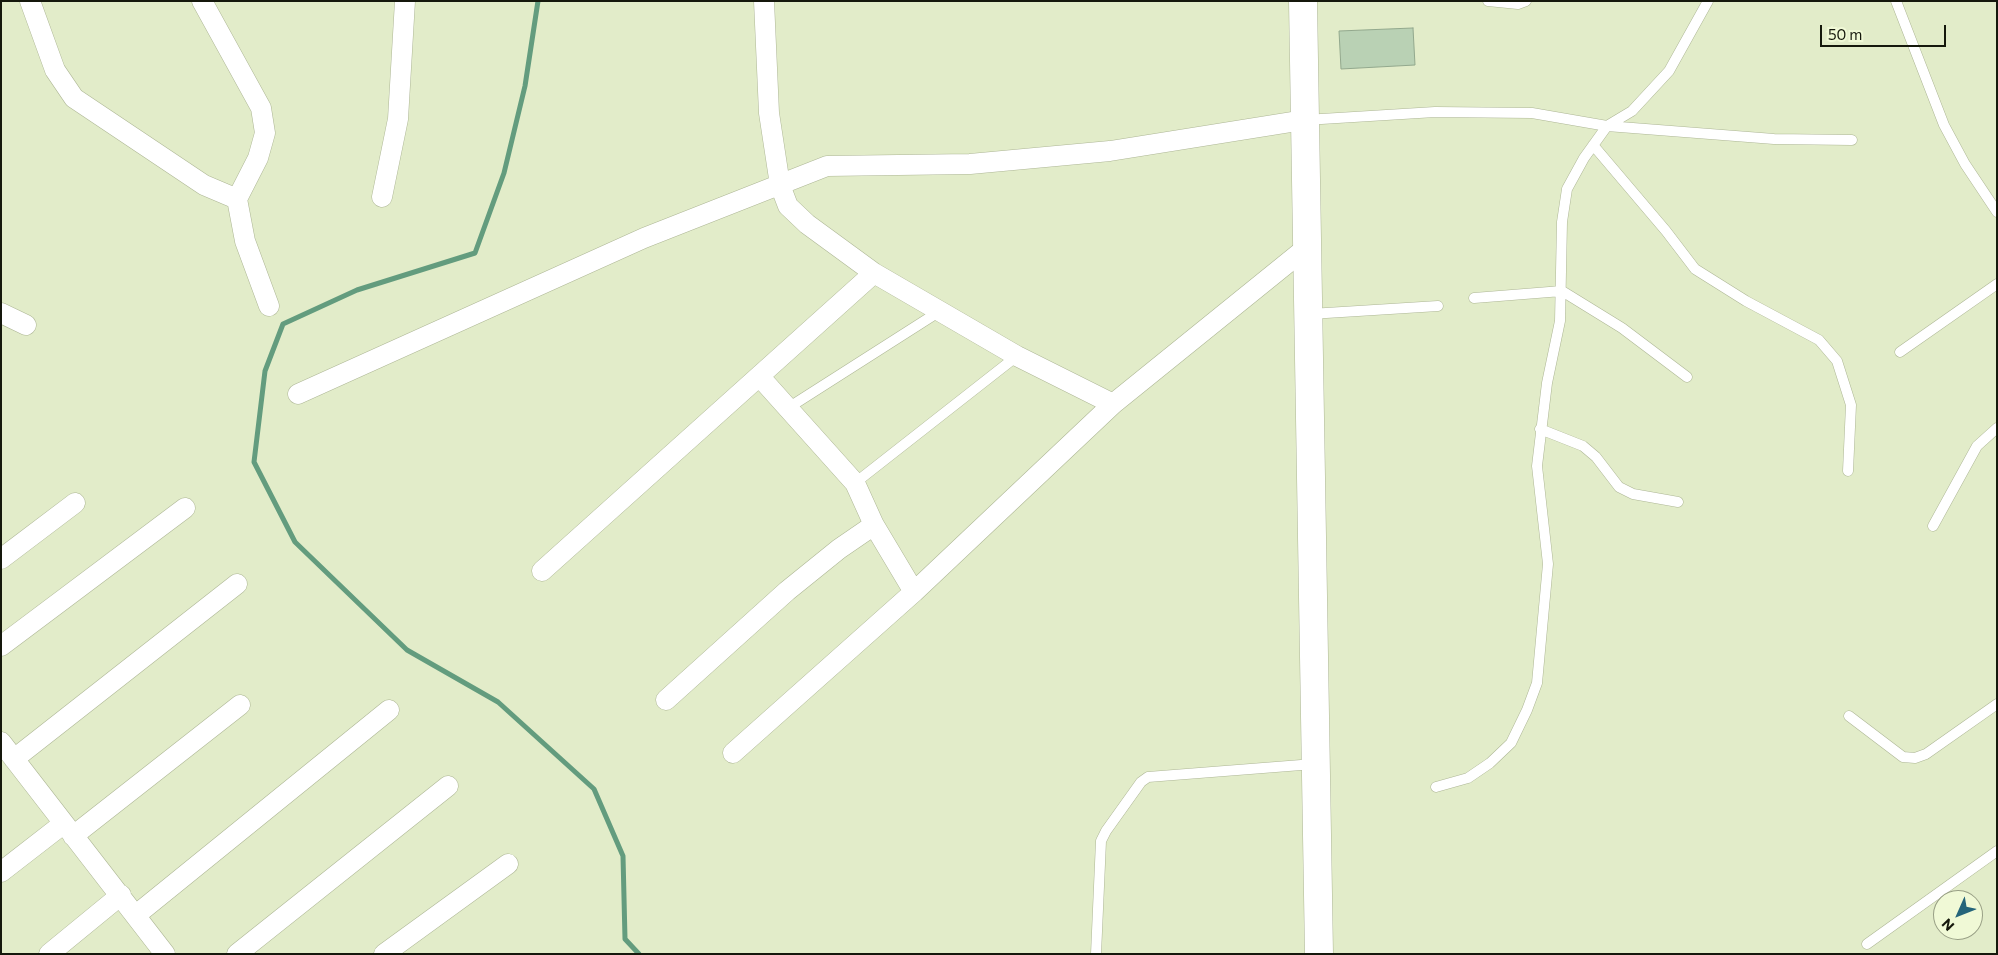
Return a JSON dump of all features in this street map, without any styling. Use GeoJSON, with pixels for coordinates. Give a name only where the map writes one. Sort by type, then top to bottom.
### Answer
{"type":"FeatureCollection","features":[{"type":"Feature","properties":{"kind":"main road"},"geometry":{"type":"LineString","coordinates":[[1303,1],[1319,954]]}},
{"type":"Feature","properties":{"kind":"street"},"geometry":{"type":"LineString","coordinates":[[30,1],[55,70],[74,98],[204,185],[237,200]]}},
{"type":"Feature","properties":{"kind":"street"},"geometry":{"type":"LineString","coordinates":[[202,1],[261,108],[265,133],[258,158],[237,200],[245,241],[269,306]]}},
{"type":"Feature","properties":{"kind":"street"},"geometry":{"type":"LineString","coordinates":[[382,197],[398,119],[405,1]]}},
{"type":"Feature","properties":{"kind":"street"},"geometry":{"type":"LineString","coordinates":[[764,1],[769,113],[780,185],[788,206],[806,224],[874,273],[1017,356],[1113,404]]}},
{"type":"Feature","properties":{"kind":"street"},"geometry":{"type":"LineString","coordinates":[[298,394],[644,238],[827,166],[970,164],[1110,152],[1304,120]]}},
{"type":"Feature","properties":{"kind":"street"},"geometry":{"type":"LineString","coordinates":[[733,753],[914,592],[1113,404],[1306,248]]}},
{"type":"Feature","properties":{"kind":"street"},"geometry":{"type":"LineString","coordinates":[[542,571],[874,273]]}},
{"type":"Feature","properties":{"kind":"street"},"geometry":{"type":"LineString","coordinates":[[1,313],[26,326]]}},
{"type":"Feature","properties":{"kind":"street"},"geometry":{"type":"LineString","coordinates":[[760,377],[855,483],[874,525],[914,592]]}},
{"type":"Feature","properties":{"kind":"street"},"geometry":{"type":"LineString","coordinates":[[1,559],[75,504]]}},
{"type":"Feature","properties":{"kind":"street"},"geometry":{"type":"LineString","coordinates":[[1,646],[185,508]]}},
{"type":"Feature","properties":{"kind":"street"},"geometry":{"type":"LineString","coordinates":[[666,700],[787,591],[839,549],[874,525]]}},
{"type":"Feature","properties":{"kind":"street"},"geometry":{"type":"LineString","coordinates":[[164,954],[121,895],[5,748],[237,584]]}},
{"type":"Feature","properties":{"kind":"street"},"geometry":{"type":"LineString","coordinates":[[1,872],[68,830],[240,705]]}},
{"type":"Feature","properties":{"kind":"street"},"geometry":{"type":"LineString","coordinates":[[136,915],[388,710]]}},
{"type":"Feature","properties":{"kind":"street"},"geometry":{"type":"LineString","coordinates":[[237,954],[448,786]]}},
{"type":"Feature","properties":{"kind":"street"},"geometry":{"type":"LineString","coordinates":[[384,954],[508,864]]}},
{"type":"Feature","properties":{"kind":"street"},"geometry":{"type":"LineString","coordinates":[[49,954],[121,895]]}},
{"type":"Feature","properties":{"kind":"lane"},"geometry":{"type":"LineString","coordinates":[[1488,1],[1518,4],[1526,1]]}},
{"type":"Feature","properties":{"kind":"lane"},"geometry":{"type":"LineString","coordinates":[[1436,787],[1468,778],[1490,763],[1510,744],[1527,710],[1537,683],[1548,564],[1537,466],[1547,383],[1560,322],[1562,222],[1567,189],[1593,145],[1607,126],[1632,111],[1669,71],[1708,1]]}},
{"type":"Feature","properties":{"kind":"lane"},"geometry":{"type":"LineString","coordinates":[[1896,1],[1944,125],[1965,164],[1997,212]]}},
{"type":"Feature","properties":{"kind":"lane"},"geometry":{"type":"LineString","coordinates":[[1304,120],[1435,112],[1532,113],[1607,126],[1774,139],[1852,140]]}},
{"type":"Feature","properties":{"kind":"lane"},"geometry":{"type":"LineString","coordinates":[[1593,145],[1666,231],[1695,269],[1746,301],[1819,340],[1837,361],[1851,404],[1848,471]]}},
{"type":"Feature","properties":{"kind":"lane"},"geometry":{"type":"LineString","coordinates":[[1900,352],[1997,284]]}},
{"type":"Feature","properties":{"kind":"lane"},"geometry":{"type":"LineString","coordinates":[[1474,298],[1562,291],[1622,328],[1687,377]]}},
{"type":"Feature","properties":{"kind":"lane"},"geometry":{"type":"LineString","coordinates":[[1307,314],[1438,306]]}},
{"type":"Feature","properties":{"kind":"lane"},"geometry":{"type":"LineString","coordinates":[[788,408],[940,311]]}},
{"type":"Feature","properties":{"kind":"lane"},"geometry":{"type":"LineString","coordinates":[[855,483],[1017,356]]}},
{"type":"Feature","properties":{"kind":"lane"},"geometry":{"type":"LineString","coordinates":[[1933,526],[1978,446],[1997,428]]}},
{"type":"Feature","properties":{"kind":"lane"},"geometry":{"type":"LineString","coordinates":[[1540,429],[1583,446],[1596,457],[1619,487],[1633,494],[1678,502]]}},
{"type":"Feature","properties":{"kind":"lane"},"geometry":{"type":"LineString","coordinates":[[1849,716],[1903,757],[1915,758],[1926,754],[1997,704]]}},
{"type":"Feature","properties":{"kind":"lane"},"geometry":{"type":"LineString","coordinates":[[1096,954],[1102,841],[1106,830],[1141,782],[1148,777],[1315,764]]}},
{"type":"Feature","properties":{"kind":"lane"},"geometry":{"type":"LineString","coordinates":[[1867,944],[1997,851]]}},
{"type":"Feature","properties":{"kind":"building"},"geometry":{"type":"Polygon","coordinates":[[[1413,28],[1415,65],[1341,69],[1339,31],[1413,28]]]}},
{"type":"Feature","properties":{"kind":"waterway"},"geometry":{"type":"LineString","coordinates":[[538,1],[525,86],[504,173],[475,253],[357,290],[283,324],[265,371],[254,462],[295,542],[407,650],[498,702],[594,789],[623,856],[625,939],[639,954]]}}]}
